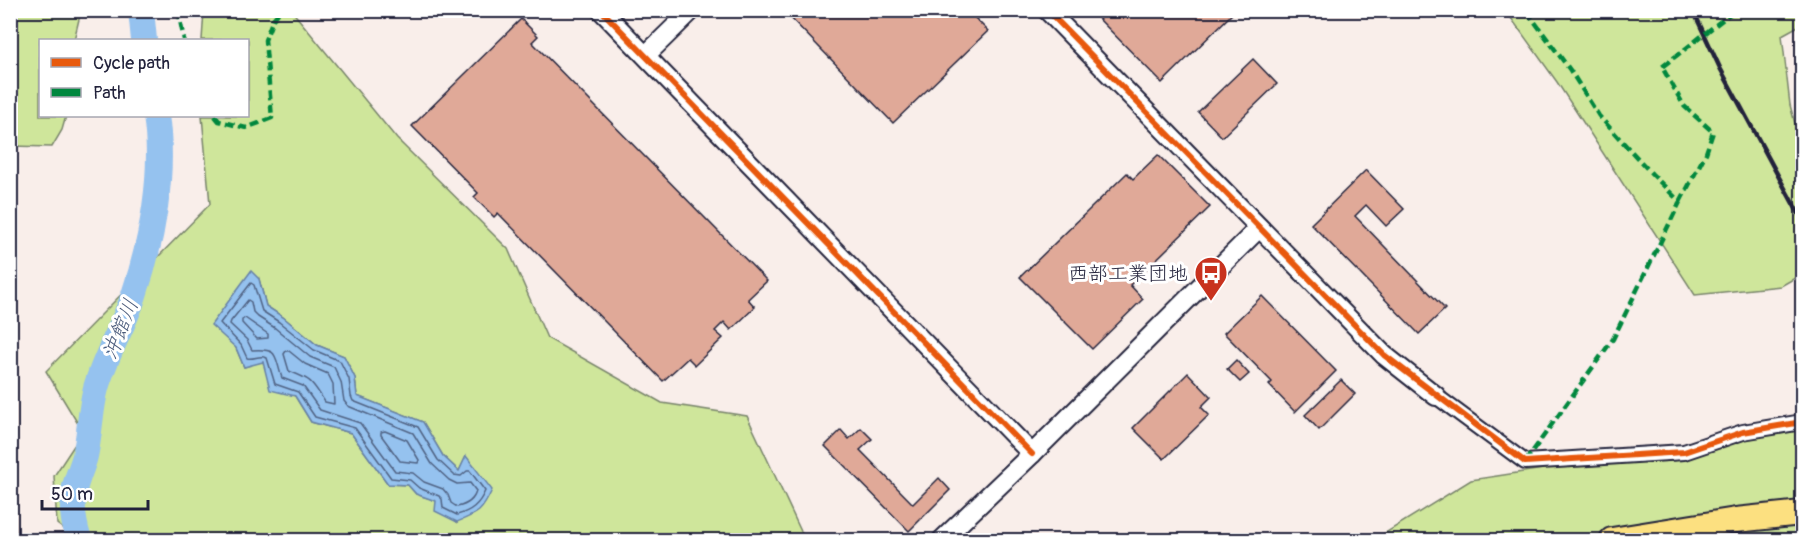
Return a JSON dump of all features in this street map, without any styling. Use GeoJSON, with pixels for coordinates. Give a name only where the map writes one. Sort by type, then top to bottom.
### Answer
{"type":"FeatureCollection","features":[{"type":"Feature","properties":{"kind":"highway"},"geometry":{"type":"LineString","coordinates":[[1612,540],[1736,520],[1803,513]]}},
{"type":"Feature","properties":{"kind":"street"},"geometry":{"type":"LineString","coordinates":[[601,10],[1032,454]]}},
{"type":"Feature","properties":{"kind":"street"},"geometry":{"type":"LineString","coordinates":[[646,56],[692,10]]}},
{"type":"Feature","properties":{"kind":"street"},"geometry":{"type":"LineString","coordinates":[[1047,10],[1384,356],[1525,462],[1684,452],[1743,432],[1803,422]]}},
{"type":"Feature","properties":{"kind":"street"},"geometry":{"type":"LineString","coordinates":[[942,540],[1032,454],[1259,228]]}},
{"type":"Feature","properties":{"kind":"green space"},"geometry":{"type":"Polygon","coordinates":[[[11,10],[81,11],[74,39],[39,39],[39,117],[66,117],[62,130],[52,147],[11,146],[11,10]]]}},
{"type":"Feature","properties":{"kind":"green space"},"geometry":{"type":"Polygon","coordinates":[[[204,11],[292,11],[397,139],[508,249],[547,338],[662,403],[747,416],[805,540],[78,540],[57,524],[54,476],[83,432],[46,371],[210,204],[202,117],[249,117],[249,39],[202,39],[204,11]],[[259,279],[236,348],[244,367],[263,361],[295,396],[311,422],[351,433],[388,484],[408,485],[416,494],[437,501],[457,522],[466,457],[459,471],[443,456],[423,422],[357,396],[355,378],[344,356],[317,345],[266,306],[259,279]]]}},
{"type":"Feature","properties":{"kind":"green space"},"geometry":{"type":"Polygon","coordinates":[[[1506,11],[1802,11],[1802,24],[1782,35],[1790,105],[1802,149],[1802,274],[1781,286],[1695,295],[1557,82],[1506,11]]]}},
{"type":"Feature","properties":{"kind":"green space"},"geometry":{"type":"Polygon","coordinates":[[[1760,428],[1802,430],[1802,540],[1374,540],[1471,480],[1629,456],[1685,451],[1760,428]]]}},
{"type":"Feature","properties":{"kind":"water"},"geometry":{"type":"Polygon","coordinates":[[[251,271],[259,279],[266,306],[317,345],[344,356],[355,378],[357,396],[423,422],[443,456],[459,471],[466,456],[492,490],[479,511],[457,522],[435,511],[436,501],[416,494],[408,485],[388,484],[351,433],[311,422],[295,396],[270,390],[263,362],[244,367],[236,348],[211,325],[251,271]]]}},
{"type":"Feature","properties":{"kind":"building"},"geometry":{"type":"Polygon","coordinates":[[[783,10],[981,10],[974,17],[988,31],[893,123],[783,10]]]}},
{"type":"Feature","properties":{"kind":"building"},"geometry":{"type":"Polygon","coordinates":[[[1105,10],[1236,10],[1162,83],[1097,17],[1105,10]]]}},
{"type":"Feature","properties":{"kind":"building"},"geometry":{"type":"Polygon","coordinates":[[[521,19],[538,36],[532,42],[767,281],[748,299],[755,307],[731,330],[724,322],[715,331],[723,338],[695,365],[688,358],[663,381],[498,213],[494,217],[474,197],[478,193],[412,126],[521,19]]]}},
{"type":"Feature","properties":{"kind":"building"},"geometry":{"type":"Polygon","coordinates":[[[1253,59],[1277,84],[1222,137],[1198,112],[1253,59]]]}},
{"type":"Feature","properties":{"kind":"building"},"geometry":{"type":"Polygon","coordinates":[[[1158,155],[1210,207],[1130,285],[1143,299],[1092,349],[1020,277],[1127,173],[1133,179],[1158,155]]]}},
{"type":"Feature","properties":{"kind":"building"},"geometry":{"type":"Polygon","coordinates":[[[1366,170],[1404,209],[1386,226],[1366,205],[1355,216],[1445,309],[1419,334],[1311,224],[1366,170]]]}},
{"type":"Feature","properties":{"kind":"building"},"geometry":{"type":"Polygon","coordinates":[[[1262,296],[1336,371],[1295,412],[1269,385],[1272,382],[1224,333],[1262,296]]]}},
{"type":"Feature","properties":{"kind":"building"},"geometry":{"type":"Polygon","coordinates":[[[1236,360],[1249,374],[1240,382],[1227,369],[1236,360]]]}},
{"type":"Feature","properties":{"kind":"building"},"geometry":{"type":"Polygon","coordinates":[[[1188,373],[1211,397],[1201,407],[1209,415],[1164,459],[1133,428],[1188,373]]]}},
{"type":"Feature","properties":{"kind":"building"},"geometry":{"type":"Polygon","coordinates":[[[1341,380],[1355,394],[1319,430],[1305,415],[1341,380]]]}},
{"type":"Feature","properties":{"kind":"building"},"geometry":{"type":"Polygon","coordinates":[[[861,428],[872,439],[860,450],[913,504],[939,478],[950,490],[909,531],[825,446],[841,430],[849,439],[861,428]]]}},
{"type":"Feature","properties":{"kind":"waterway","name":"沖館川"},"geometry":{"type":"LineString","coordinates":[[141,10],[144,39]]}},
{"type":"Feature","properties":{"kind":"waterway","name":"沖館川"},"geometry":{"type":"LineString","coordinates":[[79,540],[73,516],[73,497],[85,456],[94,396],[104,364],[134,295],[151,230],[158,183],[156,117]]}},
{"type":"Feature","properties":{"kind":"railway"},"geometry":{"type":"LineString","coordinates":[[1693,10],[1720,68],[1802,220]]}},
{"type":"Feature","properties":{"kind":"marked path"},"geometry":{"type":"LineString","coordinates":[[178,10],[184,39]]}},
{"type":"Feature","properties":{"kind":"marked path"},"geometry":{"type":"LineString","coordinates":[[216,117],[219,121],[246,128],[272,118],[265,40],[273,19],[281,10]]}},
{"type":"Feature","properties":{"kind":"marked path"},"geometry":{"type":"LineString","coordinates":[[1525,462],[1613,339],[1680,202],[1599,116],[1570,70],[1526,10]]}},
{"type":"Feature","properties":{"kind":"marked path"},"geometry":{"type":"LineString","coordinates":[[1680,202],[1706,153],[1713,132],[1684,106],[1662,67],[1735,10]]}},
{"type":"Feature","properties":{"kind":"cycle path"},"geometry":{"type":"LineString","coordinates":[[601,10],[1032,454]]}},
{"type":"Feature","properties":{"kind":"cycle path"},"geometry":{"type":"LineString","coordinates":[[1047,10],[1384,355],[1525,462],[1684,452],[1743,432],[1802,422]]}},
{"type":"Feature","properties":{"kind":"place","name":"西部工業団地"},"geometry":{"type":"Point","coordinates":[1211,302]}}]}
